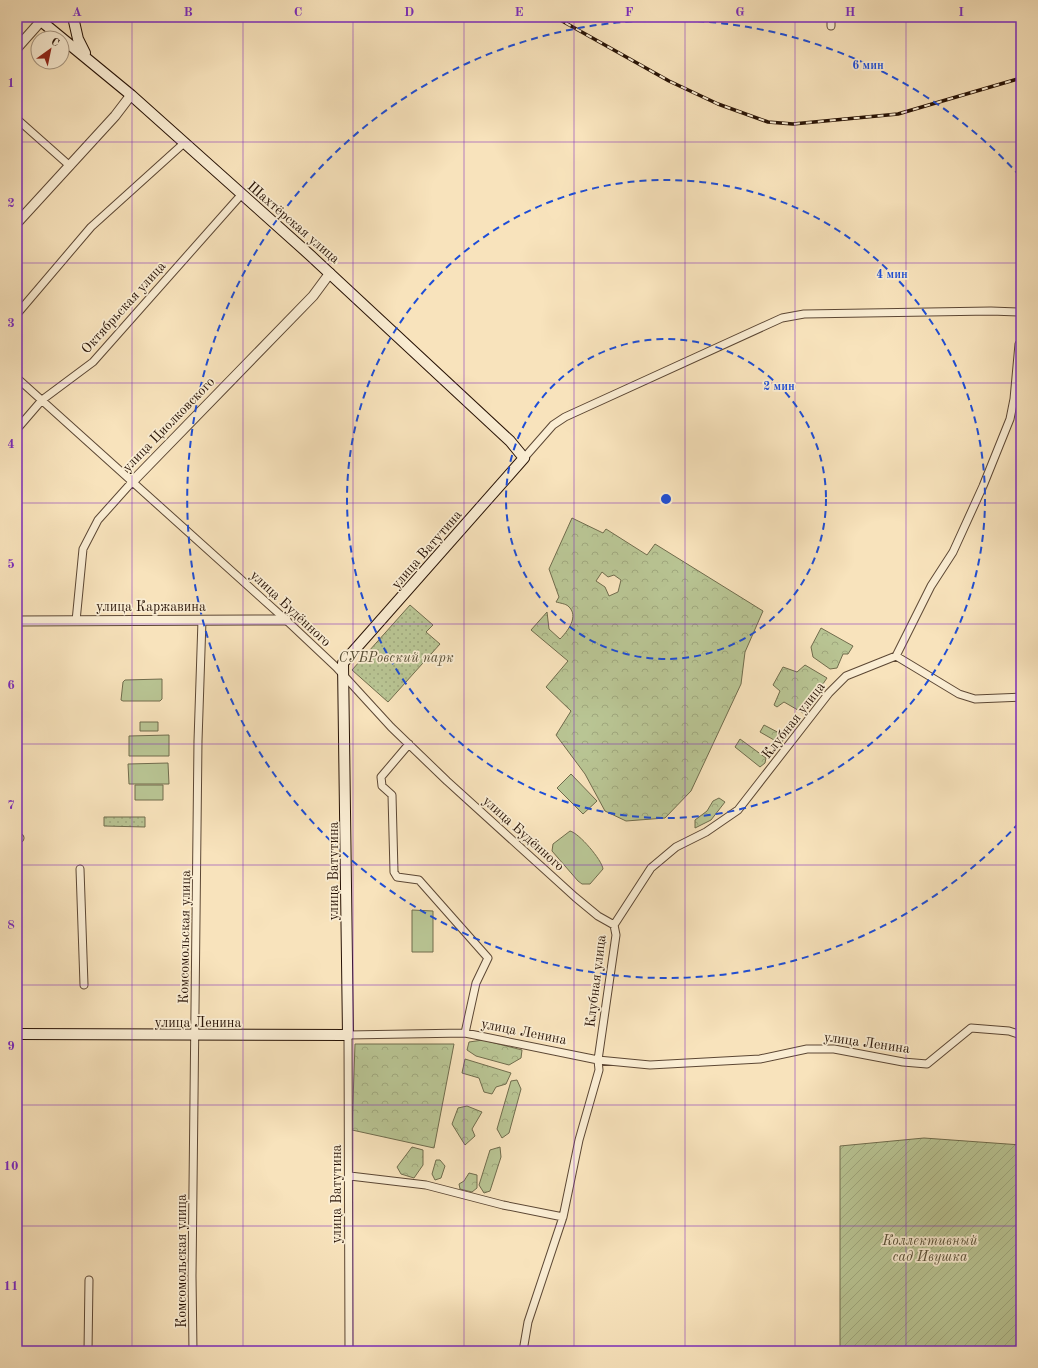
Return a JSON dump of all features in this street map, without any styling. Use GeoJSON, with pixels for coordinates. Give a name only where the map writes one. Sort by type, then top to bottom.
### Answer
{"type":"FeatureCollection","features":[{"type":"Feature","properties":{"kind":"main road"},"geometry":{"type":"LineString","coordinates":[[73,17],[78,38],[87,57]]}},
{"type":"Feature","properties":{"kind":"main road","name":"Шахтёрская улица"},"geometry":{"type":"LineString","coordinates":[[41,18],[131,95],[183,144],[330,273],[510,441],[524,458]]}},
{"type":"Feature","properties":{"kind":"main road","name":"улица Ватутина"},"geometry":{"type":"LineString","coordinates":[[348,1035],[344,663],[524,458]]}},
{"type":"Feature","properties":{"kind":"main road","name":"улица Ленина"},"geometry":{"type":"LineString","coordinates":[[17,1034],[196,1036],[348,1035]]}},
{"type":"Feature","properties":{"kind":"street"},"geometry":{"type":"LineString","coordinates":[[831,17],[831,26]]}},
{"type":"Feature","properties":{"kind":"street"},"geometry":{"type":"LineString","coordinates":[[17,48],[41,18]]}},
{"type":"Feature","properties":{"kind":"street"},"geometry":{"type":"LineString","coordinates":[[17,223],[115,116],[131,95]]}},
{"type":"Feature","properties":{"kind":"street"},"geometry":{"type":"LineString","coordinates":[[17,119],[70,166]]}},
{"type":"Feature","properties":{"kind":"street"},"geometry":{"type":"LineString","coordinates":[[17,314],[91,227],[183,144]]}},
{"type":"Feature","properties":{"kind":"street","name":"Октябрьская улица"},"geometry":{"type":"LineString","coordinates":[[17,429],[42,400],[93,362],[241,195]]}},
{"type":"Feature","properties":{"kind":"street","name":"улица Циолковского"},"geometry":{"type":"LineString","coordinates":[[76,620],[83,549],[98,520],[132,482],[313,296],[330,273]]}},
{"type":"Feature","properties":{"kind":"street"},"geometry":{"type":"LineString","coordinates":[[524,458],[553,425],[565,417],[782,318],[812,314],[991,311],[1021,312]]}},
{"type":"Feature","properties":{"kind":"street"},"geometry":{"type":"LineString","coordinates":[[1021,342],[1019,344],[1010,419],[986,479],[953,552],[920,604],[896,656],[959,694],[975,699],[1021,697]]}},
{"type":"Feature","properties":{"kind":"street","name":"улица Будённого"},"geometry":{"type":"LineString","coordinates":[[17,378],[286,620],[336,667],[343,677],[409,744],[575,897],[598,916],[614,925]]}},
{"type":"Feature","properties":{"kind":"street","name":"Комсомольская улица"},"geometry":{"type":"LineString","coordinates":[[193,1351],[192,1276],[196,1036],[198,741],[202,620]]}},
{"type":"Feature","properties":{"kind":"street","name":"улица Каржавина"},"geometry":{"type":"LineString","coordinates":[[17,621],[286,620]]}},
{"type":"Feature","properties":{"kind":"street","name":"Клубная улица"},"geometry":{"type":"LineString","coordinates":[[523,1351],[528,1322],[563,1217],[579,1140],[599,1070],[598,1060],[616,935],[614,925],[652,868],[676,847],[706,832],[738,810],[829,693],[846,676],[896,656]]}},
{"type":"Feature","properties":{"kind":"street"},"geometry":{"type":"LineString","coordinates":[[409,744],[381,777],[382,786],[392,795],[394,872],[398,877],[419,880],[488,958],[476,983],[465,1033]]}},
{"type":"Feature","properties":{"kind":"street"},"geometry":{"type":"LineString","coordinates":[[80,869],[84,985]]}},
{"type":"Feature","properties":{"kind":"street","name":"улица Ленина"},"geometry":{"type":"LineString","coordinates":[[348,1035],[363,1033],[465,1033],[598,1060],[650,1065],[760,1059],[807,1049],[834,1049],[903,1062],[927,1064],[971,1028],[1009,1031],[1021,1035]]}},
{"type":"Feature","properties":{"kind":"street","name":"улица Ватутина"},"geometry":{"type":"LineString","coordinates":[[348,1035],[350,1176],[349,1351]]}},
{"type":"Feature","properties":{"kind":"street"},"geometry":{"type":"LineString","coordinates":[[350,1176],[426,1185],[503,1205],[563,1217]]}},
{"type":"Feature","properties":{"kind":"street"},"geometry":{"type":"LineString","coordinates":[[88,1351],[89,1280]]}},
{"type":"Feature","properties":{"kind":"green space"},"geometry":{"type":"Polygon","coordinates":[[[572,518],[603,533],[606,529],[647,555],[655,544],[763,611],[745,652],[741,684],[691,791],[665,818],[626,821],[605,811],[585,774],[556,735],[571,711],[546,687],[568,661],[531,630],[547,612],[549,629],[560,639],[569,628],[573,619],[573,614],[567,605],[556,602],[559,597],[549,569],[572,518]],[[602,572],[596,581],[605,587],[609,596],[618,592],[621,580],[614,575],[608,577],[602,572]]]}},
{"type":"Feature","properties":{"kind":"green space","name":"СУБРовский парк"},"geometry":{"type":"Polygon","coordinates":[[[410,605],[433,625],[426,632],[440,644],[388,702],[352,670],[410,605]]]}},
{"type":"Feature","properties":{"kind":"green space"},"geometry":{"type":"Polygon","coordinates":[[[821,628],[853,646],[848,654],[843,654],[837,668],[830,669],[813,657],[811,647],[821,628]]]}},
{"type":"Feature","properties":{"kind":"green space"},"geometry":{"type":"Polygon","coordinates":[[[805,665],[827,678],[803,713],[784,702],[777,707],[774,705],[780,691],[773,685],[783,667],[797,672],[805,665]]]}},
{"type":"Feature","properties":{"kind":"green space"},"geometry":{"type":"Polygon","coordinates":[[[162,679],[162,699],[160,701],[121,700],[123,682],[125,680],[162,679]]]}},
{"type":"Feature","properties":{"kind":"green space"},"geometry":{"type":"Polygon","coordinates":[[[140,722],[158,722],[158,731],[140,731],[140,722]]]}},
{"type":"Feature","properties":{"kind":"green space"},"geometry":{"type":"Polygon","coordinates":[[[764,725],[785,736],[782,742],[774,740],[760,732],[764,725]]]}},
{"type":"Feature","properties":{"kind":"green space"},"geometry":{"type":"Polygon","coordinates":[[[169,735],[169,756],[129,756],[129,736],[169,735]]]}},
{"type":"Feature","properties":{"kind":"green space"},"geometry":{"type":"Polygon","coordinates":[[[740,739],[766,758],[765,763],[760,767],[735,747],[740,739]]]}},
{"type":"Feature","properties":{"kind":"green space"},"geometry":{"type":"Polygon","coordinates":[[[168,763],[169,784],[129,784],[128,764],[168,763]]]}},
{"type":"Feature","properties":{"kind":"green space"},"geometry":{"type":"Polygon","coordinates":[[[571,774],[597,801],[583,814],[557,788],[571,774]]]}},
{"type":"Feature","properties":{"kind":"green space"},"geometry":{"type":"Polygon","coordinates":[[[135,785],[163,785],[163,800],[135,800],[135,785]]]}},
{"type":"Feature","properties":{"kind":"green space"},"geometry":{"type":"Polygon","coordinates":[[[719,798],[725,802],[711,820],[695,828],[695,820],[707,811],[713,801],[719,798]]]}},
{"type":"Feature","properties":{"kind":"green space"},"geometry":{"type":"Polygon","coordinates":[[[104,817],[145,817],[145,827],[104,826],[104,817]]]}},
{"type":"Feature","properties":{"kind":"green space"},"geometry":{"type":"Polygon","coordinates":[[[570,831],[584,842],[602,865],[603,869],[590,884],[582,884],[578,881],[552,851],[553,844],[570,831]]]}},
{"type":"Feature","properties":{"kind":"green space"},"geometry":{"type":"Polygon","coordinates":[[[412,910],[433,911],[433,952],[412,952],[412,910]]]}},
{"type":"Feature","properties":{"kind":"green space"},"geometry":{"type":"Polygon","coordinates":[[[483,1040],[522,1050],[521,1058],[509,1065],[476,1056],[467,1050],[469,1042],[483,1040]]]}},
{"type":"Feature","properties":{"kind":"green space"},"geometry":{"type":"Polygon","coordinates":[[[355,1044],[454,1044],[434,1148],[352,1130],[355,1044]]]}},
{"type":"Feature","properties":{"kind":"green space"},"geometry":{"type":"Polygon","coordinates":[[[465,1059],[511,1073],[506,1084],[496,1087],[492,1094],[484,1092],[479,1078],[462,1073],[465,1059]]]}},
{"type":"Feature","properties":{"kind":"green space"},"geometry":{"type":"Polygon","coordinates":[[[517,1080],[521,1089],[509,1133],[502,1138],[497,1129],[511,1081],[517,1080]]]}},
{"type":"Feature","properties":{"kind":"green space"},"geometry":{"type":"Polygon","coordinates":[[[467,1106],[482,1112],[472,1129],[475,1136],[465,1145],[452,1124],[458,1108],[467,1106]]]}},
{"type":"Feature","properties":{"kind":"green space","name":"Коллективный сад Ивушка"},"geometry":{"type":"Polygon","coordinates":[[[924,1138],[1021,1145],[1021,1351],[840,1351],[840,1146],[924,1138]]]}},
{"type":"Feature","properties":{"kind":"green space"},"geometry":{"type":"Polygon","coordinates":[[[412,1147],[423,1150],[423,1165],[414,1178],[401,1174],[397,1167],[412,1147]]]}},
{"type":"Feature","properties":{"kind":"green space"},"geometry":{"type":"Polygon","coordinates":[[[500,1147],[501,1157],[490,1191],[484,1193],[479,1185],[490,1150],[500,1147]]]}},
{"type":"Feature","properties":{"kind":"green space"},"geometry":{"type":"Polygon","coordinates":[[[436,1160],[440,1160],[445,1166],[441,1178],[435,1180],[432,1174],[436,1160]]]}},
{"type":"Feature","properties":{"kind":"green space"},"geometry":{"type":"Polygon","coordinates":[[[469,1173],[477,1175],[477,1188],[472,1192],[460,1189],[459,1184],[464,1181],[469,1173]]]}},
{"type":"Feature","properties":{"kind":"railway"},"geometry":{"type":"LineString","coordinates":[[555,17],[669,81],[718,104],[768,122],[793,124],[898,114],[1021,78]]}}]}
